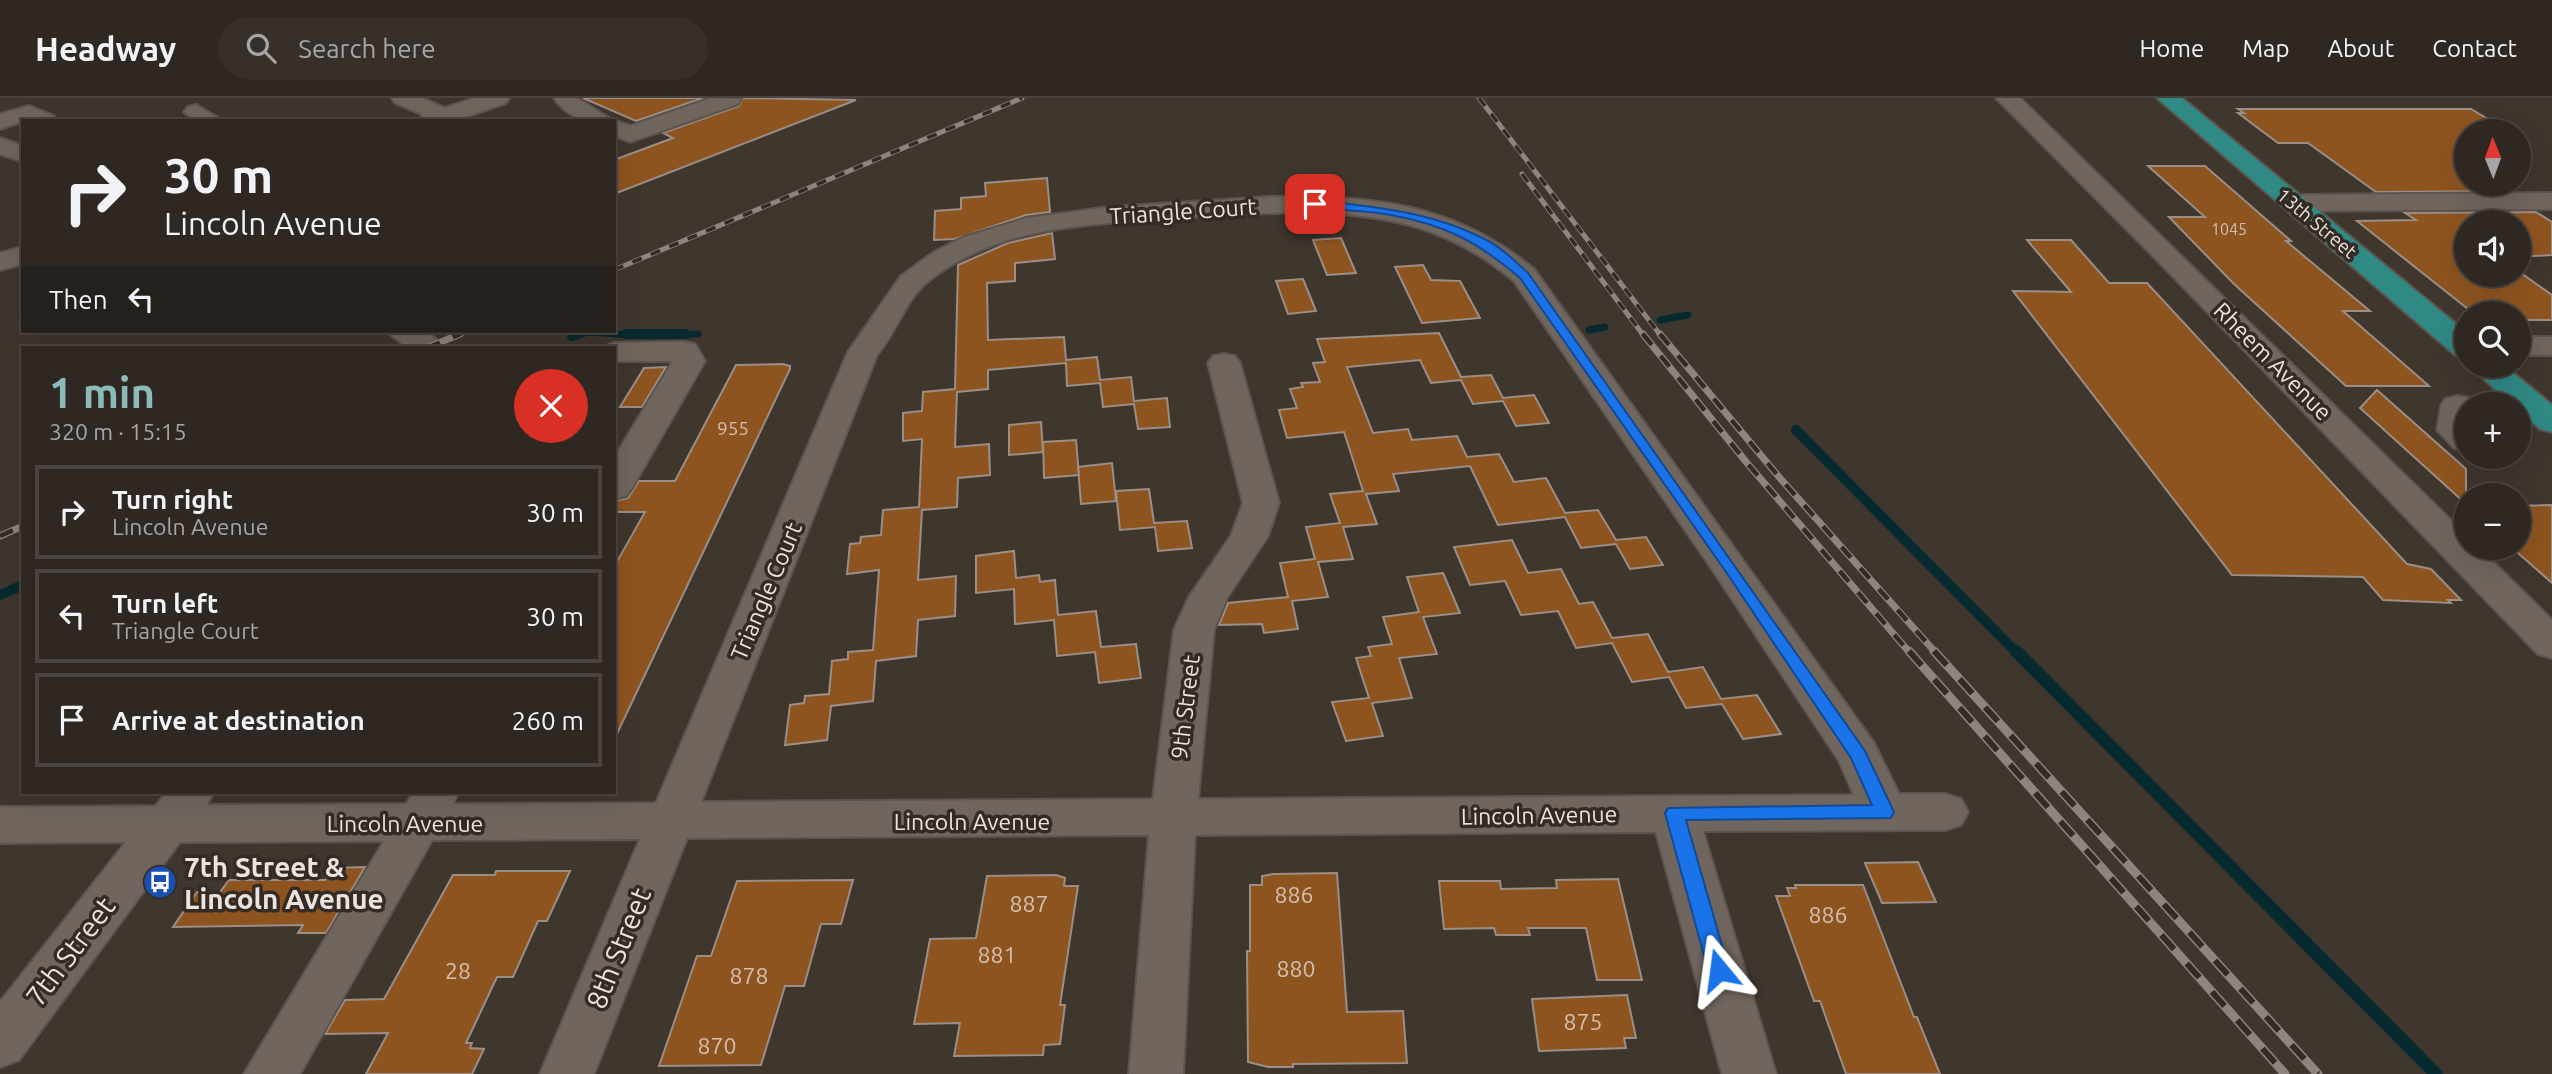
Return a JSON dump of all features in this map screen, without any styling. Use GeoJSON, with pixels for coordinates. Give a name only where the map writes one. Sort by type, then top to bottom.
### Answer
{"type":"FeatureCollection","features":[{"type":"Feature","properties":{"kind":"main road","name":"13th Street"},"geometry":{"type":"LineString","coordinates":[[2168,98],[2454,339]]}},
{"type":"Feature","properties":{"kind":"main road","name":"13th Street"},"geometry":{"type":"LineString","coordinates":[[2498,378],[2534,411]]}},
{"type":"Feature","properties":{"kind":"street"},"geometry":{"type":"LineString","coordinates":[[403,98],[437,118],[498,98]]}},
{"type":"Feature","properties":{"kind":"street"},"geometry":{"type":"LineString","coordinates":[[569,103],[600,98]]}},
{"type":"Feature","properties":{"kind":"street","name":"Rheem Avenue"},"geometry":{"type":"LineString","coordinates":[[2007,98],[2169,256],[2544,636]]}},
{"type":"Feature","properties":{"kind":"street"},"geometry":{"type":"LineString","coordinates":[[616,128],[630,135],[730,99]]}},
{"type":"Feature","properties":{"kind":"street"},"geometry":{"type":"LineString","coordinates":[[569,103],[597,119]]}},
{"type":"Feature","properties":{"kind":"street"},"geometry":{"type":"LineString","coordinates":[[0,122],[29,113],[42,119]]}},
{"type":"Feature","properties":{"kind":"street"},"geometry":{"type":"LineString","coordinates":[[2294,204],[2552,201]]}},
{"type":"Feature","properties":{"kind":"street","name":"Triangle Court"},"geometry":{"type":"LineString","coordinates":[[670,822],[863,352],[876,339],[907,285],[949,255],[1013,230],[1113,216],[1287,204],[1356,207],[1444,225],[1488,245],[1524,275],[1858,755],[1885,812]]}},
{"type":"Feature","properties":{"kind":"street"},"geometry":{"type":"LineString","coordinates":[[0,262],[21,256]]}},
{"type":"Feature","properties":{"kind":"street"},"geometry":{"type":"LineString","coordinates":[[404,333],[427,346]]}},
{"type":"Feature","properties":{"kind":"street"},"geometry":{"type":"LineString","coordinates":[[2531,346],[2552,346]]}},
{"type":"Feature","properties":{"kind":"street"},"geometry":{"type":"LineString","coordinates":[[616,352],[684,351],[689,360],[616,485]]}},
{"type":"Feature","properties":{"kind":"street","name":"9th Street"},"geometry":{"type":"LineString","coordinates":[[1156,1074],[1180,740],[1199,611],[1258,522],[1261,503],[1224,363]]}},
{"type":"Feature","properties":{"kind":"street","name":"Lincoln Avenue"},"geometry":{"type":"LineString","coordinates":[[0,825],[179,808],[427,808],[670,822],[1945,812]]}},
{"type":"Feature","properties":{"kind":"street","name":"7th Street"},"geometry":{"type":"LineString","coordinates":[[0,1043],[179,808]]}},
{"type":"Feature","properties":{"kind":"street"},"geometry":{"type":"LineString","coordinates":[[271,1074],[427,808]]}},
{"type":"Feature","properties":{"kind":"street"},"geometry":{"type":"LineString","coordinates":[[1674,813],[1749,1074]]}},
{"type":"Feature","properties":{"kind":"street","name":"8th Street"},"geometry":{"type":"LineString","coordinates":[[566,1074],[670,822]]}},
{"type":"Feature","properties":{"kind":"building"},"geometry":{"type":"Polygon","coordinates":[[[583,98],[703,98],[636,121],[583,98]]]}},
{"type":"Feature","properties":{"kind":"building"},"geometry":{"type":"Polygon","coordinates":[[[743,98],[856,100],[616,193],[616,159],[673,138],[663,133],[739,106],[743,98]]]}},
{"type":"Feature","properties":{"kind":"building"},"geometry":{"type":"Polygon","coordinates":[[[2238,109],[2471,109],[2488,119],[2454,119],[2454,191],[2376,192],[2308,143],[2278,143],[2238,113],[2244,113],[2238,109]]]}},
{"type":"Feature","properties":{"kind":"building"},"geometry":{"type":"Polygon","coordinates":[[[2148,166],[2205,166],[2291,241],[2286,241],[2370,311],[2343,311],[2429,386],[2346,386],[2234,284],[2169,217],[2205,217],[2148,166]]]}},
{"type":"Feature","properties":{"kind":"building"},"geometry":{"type":"Polygon","coordinates":[[[1047,178],[1050,212],[1026,215],[955,239],[934,240],[935,211],[961,209],[961,198],[986,196],[985,183],[1047,178]]]}},
{"type":"Feature","properties":{"kind":"building"},"geometry":{"type":"Polygon","coordinates":[[[2531,212],[2536,212],[2552,222],[2552,255],[2531,256],[2531,212]]]}},
{"type":"Feature","properties":{"kind":"building"},"geometry":{"type":"Polygon","coordinates":[[[2405,213],[2454,213],[2454,287],[2531,287],[2531,280],[2552,295],[2552,320],[2531,320],[2531,301],[2458,301],[2357,221],[2416,220],[2405,213]]]}},
{"type":"Feature","properties":{"kind":"building"},"geometry":{"type":"Polygon","coordinates":[[[1052,233],[1055,259],[1015,263],[1015,281],[987,283],[988,340],[1064,337],[1066,360],[1097,357],[1100,380],[1131,377],[1134,401],[1167,398],[1170,427],[1138,429],[1134,404],[1103,407],[1100,383],[1067,386],[1066,363],[988,370],[988,389],[957,392],[955,447],[989,444],[990,475],[958,478],[957,507],[922,510],[918,580],[956,576],[955,616],[918,620],[916,656],[876,661],[873,701],[831,706],[827,740],[785,745],[790,705],[804,703],[805,696],[829,694],[832,661],[848,659],[848,652],[873,650],[879,570],[847,574],[850,544],[860,543],[861,537],[881,535],[883,510],[919,507],[922,439],[903,441],[903,413],[922,411],[923,392],[955,389],[958,265],[1008,243],[1052,233]]]}},
{"type":"Feature","properties":{"kind":"building"},"geometry":{"type":"Polygon","coordinates":[[[1341,238],[1356,273],[1327,275],[1313,240],[1341,238]]]}},
{"type":"Feature","properties":{"kind":"building"},"geometry":{"type":"Polygon","coordinates":[[[2027,240],[2071,240],[2109,283],[2147,283],[2407,564],[2431,569],[2461,600],[2448,600],[2451,603],[2383,600],[2363,577],[2232,575],[2013,291],[2071,292],[2027,240]]]}},
{"type":"Feature","properties":{"kind":"building"},"geometry":{"type":"Polygon","coordinates":[[[1423,265],[1431,280],[1460,281],[1480,318],[1422,323],[1395,267],[1423,265]]]}},
{"type":"Feature","properties":{"kind":"building"},"geometry":{"type":"Polygon","coordinates":[[[1303,279],[1316,311],[1288,314],[1276,281],[1303,279]]]}},
{"type":"Feature","properties":{"kind":"building"},"geometry":{"type":"Polygon","coordinates":[[[1439,333],[1461,377],[1491,375],[1503,398],[1534,395],[1549,423],[1516,426],[1503,401],[1473,404],[1461,380],[1431,383],[1420,360],[1347,367],[1373,433],[1408,429],[1412,440],[1457,436],[1467,457],[1499,454],[1514,482],[1546,478],[1565,513],[1598,510],[1616,540],[1646,537],[1663,565],[1630,569],[1616,544],[1581,548],[1565,517],[1498,525],[1470,466],[1393,474],[1399,491],[1366,494],[1377,524],[1343,527],[1353,559],[1318,562],[1328,597],[1292,601],[1298,629],[1264,633],[1262,624],[1219,625],[1228,603],[1288,597],[1280,563],[1315,559],[1306,527],[1340,523],[1330,494],[1363,491],[1344,432],[1287,438],[1279,410],[1297,408],[1290,389],[1303,387],[1301,383],[1320,382],[1313,363],[1325,362],[1317,339],[1439,333]]]}},
{"type":"Feature","properties":{"kind":"building"},"geometry":{"type":"Polygon","coordinates":[[[736,365],[790,366],[616,736],[616,563],[645,512],[616,512],[616,501],[628,498],[639,481],[675,481],[736,365]]]}},
{"type":"Feature","properties":{"kind":"building"},"geometry":{"type":"Polygon","coordinates":[[[666,367],[642,407],[620,407],[644,368],[666,367]]]}},
{"type":"Feature","properties":{"kind":"building"},"geometry":{"type":"Polygon","coordinates":[[[2377,390],[2454,458],[2454,469],[2466,469],[2466,483],[2454,483],[2454,493],[2360,408],[2377,390]]]}},
{"type":"Feature","properties":{"kind":"building"},"geometry":{"type":"Polygon","coordinates":[[[1041,422],[1043,452],[1009,455],[1009,425],[1041,422]]]}},
{"type":"Feature","properties":{"kind":"building"},"geometry":{"type":"Polygon","coordinates":[[[1076,440],[1079,475],[1044,478],[1043,442],[1076,440]]]}},
{"type":"Feature","properties":{"kind":"building"},"geometry":{"type":"Polygon","coordinates":[[[1112,463],[1116,501],[1081,504],[1078,467],[1112,463]]]}},
{"type":"Feature","properties":{"kind":"building"},"geometry":{"type":"Polygon","coordinates":[[[1149,489],[1154,523],[1187,521],[1192,548],[1158,551],[1155,527],[1120,530],[1116,491],[1149,489]]]}},
{"type":"Feature","properties":{"kind":"building"},"geometry":{"type":"Polygon","coordinates":[[[2552,505],[2552,583],[2526,560],[2531,560],[2531,506],[2552,505]]]}},
{"type":"Feature","properties":{"kind":"building"},"geometry":{"type":"Polygon","coordinates":[[[1512,540],[1528,573],[1561,569],[1579,604],[1593,602],[1612,638],[1648,634],[1668,672],[1703,667],[1721,699],[1757,695],[1781,734],[1743,739],[1722,704],[1686,708],[1669,677],[1632,682],[1612,643],[1576,648],[1558,611],[1521,615],[1505,581],[1470,585],[1454,547],[1512,540]]]}},
{"type":"Feature","properties":{"kind":"building"},"geometry":{"type":"Polygon","coordinates":[[[1014,551],[1016,578],[1039,575],[1040,582],[1055,580],[1058,615],[1096,611],[1101,647],[1136,644],[1141,678],[1099,683],[1095,652],[1057,656],[1054,620],[1015,624],[1014,589],[976,593],[976,556],[1014,551]]]}},
{"type":"Feature","properties":{"kind":"building"},"geometry":{"type":"Polygon","coordinates":[[[1443,573],[1460,613],[1423,617],[1437,654],[1399,658],[1412,698],[1372,703],[1383,736],[1346,741],[1332,702],[1369,698],[1356,658],[1371,656],[1368,647],[1392,644],[1383,617],[1419,612],[1407,577],[1443,573]]]}},
{"type":"Feature","properties":{"kind":"building"},"geometry":{"type":"Polygon","coordinates":[[[1918,862],[1936,902],[1882,903],[1865,863],[1918,862]]]}},
{"type":"Feature","properties":{"kind":"building"},"geometry":{"type":"Polygon","coordinates":[[[365,867],[326,933],[298,933],[303,925],[173,927],[197,892],[220,892],[229,880],[325,880],[333,868],[365,867]]]}},
{"type":"Feature","properties":{"kind":"building"},"geometry":{"type":"Polygon","coordinates":[[[496,871],[570,871],[547,921],[538,921],[513,977],[497,977],[466,1043],[472,1043],[470,1048],[484,1049],[472,1074],[366,1074],[388,1033],[325,1034],[345,1000],[384,999],[453,875],[495,875],[496,871]]]}},
{"type":"Feature","properties":{"kind":"building"},"geometry":{"type":"Polygon","coordinates":[[[1337,873],[1347,1012],[1403,1011],[1407,1063],[1293,1064],[1293,1067],[1268,1067],[1248,1062],[1247,951],[1250,951],[1250,885],[1262,885],[1262,876],[1273,874],[1337,873]]]}},
{"type":"Feature","properties":{"kind":"building"},"geometry":{"type":"Polygon","coordinates":[[[1056,875],[1065,878],[1064,886],[1078,886],[1060,1005],[1065,1005],[1060,1044],[1044,1045],[1043,1055],[954,1056],[960,1023],[914,1024],[930,939],[976,938],[987,876],[1056,875]]]}},
{"type":"Feature","properties":{"kind":"building"},"geometry":{"type":"Polygon","coordinates":[[[1618,879],[1642,980],[1597,980],[1586,928],[1528,928],[1530,935],[1496,935],[1494,928],[1444,929],[1439,881],[1500,881],[1501,889],[1557,888],[1556,880],[1618,879]]]}},
{"type":"Feature","properties":{"kind":"building"},"geometry":{"type":"Polygon","coordinates":[[[853,880],[841,924],[821,924],[804,986],[785,986],[761,1065],[659,1066],[697,956],[711,956],[737,881],[853,880]]]}},
{"type":"Feature","properties":{"kind":"building"},"geometry":{"type":"Polygon","coordinates":[[[1795,885],[1863,885],[1914,1017],[1917,1017],[1940,1074],[1846,1074],[1820,1001],[1814,1001],[1776,896],[1790,896],[1787,888],[1796,888],[1795,885]]]}},
{"type":"Feature","properties":{"kind":"building"},"geometry":{"type":"Polygon","coordinates":[[[1627,995],[1636,1038],[1624,1038],[1626,1048],[1539,1051],[1532,999],[1627,995]]]}},
{"type":"Feature","properties":{"kind":"waterway"},"geometry":{"type":"LineString","coordinates":[[1660,320],[1688,315]]}},
{"type":"Feature","properties":{"kind":"waterway"},"geometry":{"type":"LineString","coordinates":[[1589,330],[1605,327]]}},
{"type":"Feature","properties":{"kind":"waterway"},"geometry":{"type":"LineString","coordinates":[[578,334],[572,336],[585,333]]}},
{"type":"Feature","properties":{"kind":"waterway"},"geometry":{"type":"LineString","coordinates":[[604,333],[648,336],[698,334]]}},
{"type":"Feature","properties":{"kind":"waterway"},"geometry":{"type":"LineString","coordinates":[[626,334],[686,334]]}},
{"type":"Feature","properties":{"kind":"waterway"},"geometry":{"type":"LineString","coordinates":[[1796,430],[2017,653]]}},
{"type":"Feature","properties":{"kind":"waterway"},"geometry":{"type":"LineString","coordinates":[[0,595],[21,586]]}},
{"type":"Feature","properties":{"kind":"waterway"},"geometry":{"type":"LineString","coordinates":[[2016,651],[2436,1074]]}},
{"type":"Feature","properties":{"kind":"railway"},"geometry":{"type":"LineString","coordinates":[[616,269],[1022,98]]}},
{"type":"Feature","properties":{"kind":"railway"},"geometry":{"type":"LineString","coordinates":[[1479,98],[1661,336]]}},
{"type":"Feature","properties":{"kind":"railway"},"geometry":{"type":"LineString","coordinates":[[1522,174],[1644,336]]}},
{"type":"Feature","properties":{"kind":"railway"},"geometry":{"type":"LineString","coordinates":[[456,336],[464,333]]}},
{"type":"Feature","properties":{"kind":"railway"},"geometry":{"type":"LineString","coordinates":[[432,346],[460,334]]}},
{"type":"Feature","properties":{"kind":"railway"},"geometry":{"type":"LineString","coordinates":[[1643,334],[1747,463],[1910,653]]}},
{"type":"Feature","properties":{"kind":"railway"},"geometry":{"type":"LineString","coordinates":[[1660,334],[1779,477],[1936,653]]}},
{"type":"Feature","properties":{"kind":"railway"},"geometry":{"type":"LineString","coordinates":[[0,536],[21,527]]}},
{"type":"Feature","properties":{"kind":"railway"},"geometry":{"type":"LineString","coordinates":[[1909,651],[2285,1074]]}},
{"type":"Feature","properties":{"kind":"railway"},"geometry":{"type":"LineString","coordinates":[[1934,651],[2318,1074]]}},
{"type":"Feature","properties":{"kind":"place","name":"7th Street & Lincoln Avenue"},"geometry":{"type":"Point","coordinates":[160,882]}},
{"type":"Feature","properties":{"kind":"route"},"geometry":{"type":"LineString","coordinates":[[1315,204],[1391,212],[1444,225],[1488,245],[1524,275],[1858,755],[1885,812],[1674,813],[1719,970]]}}]}
